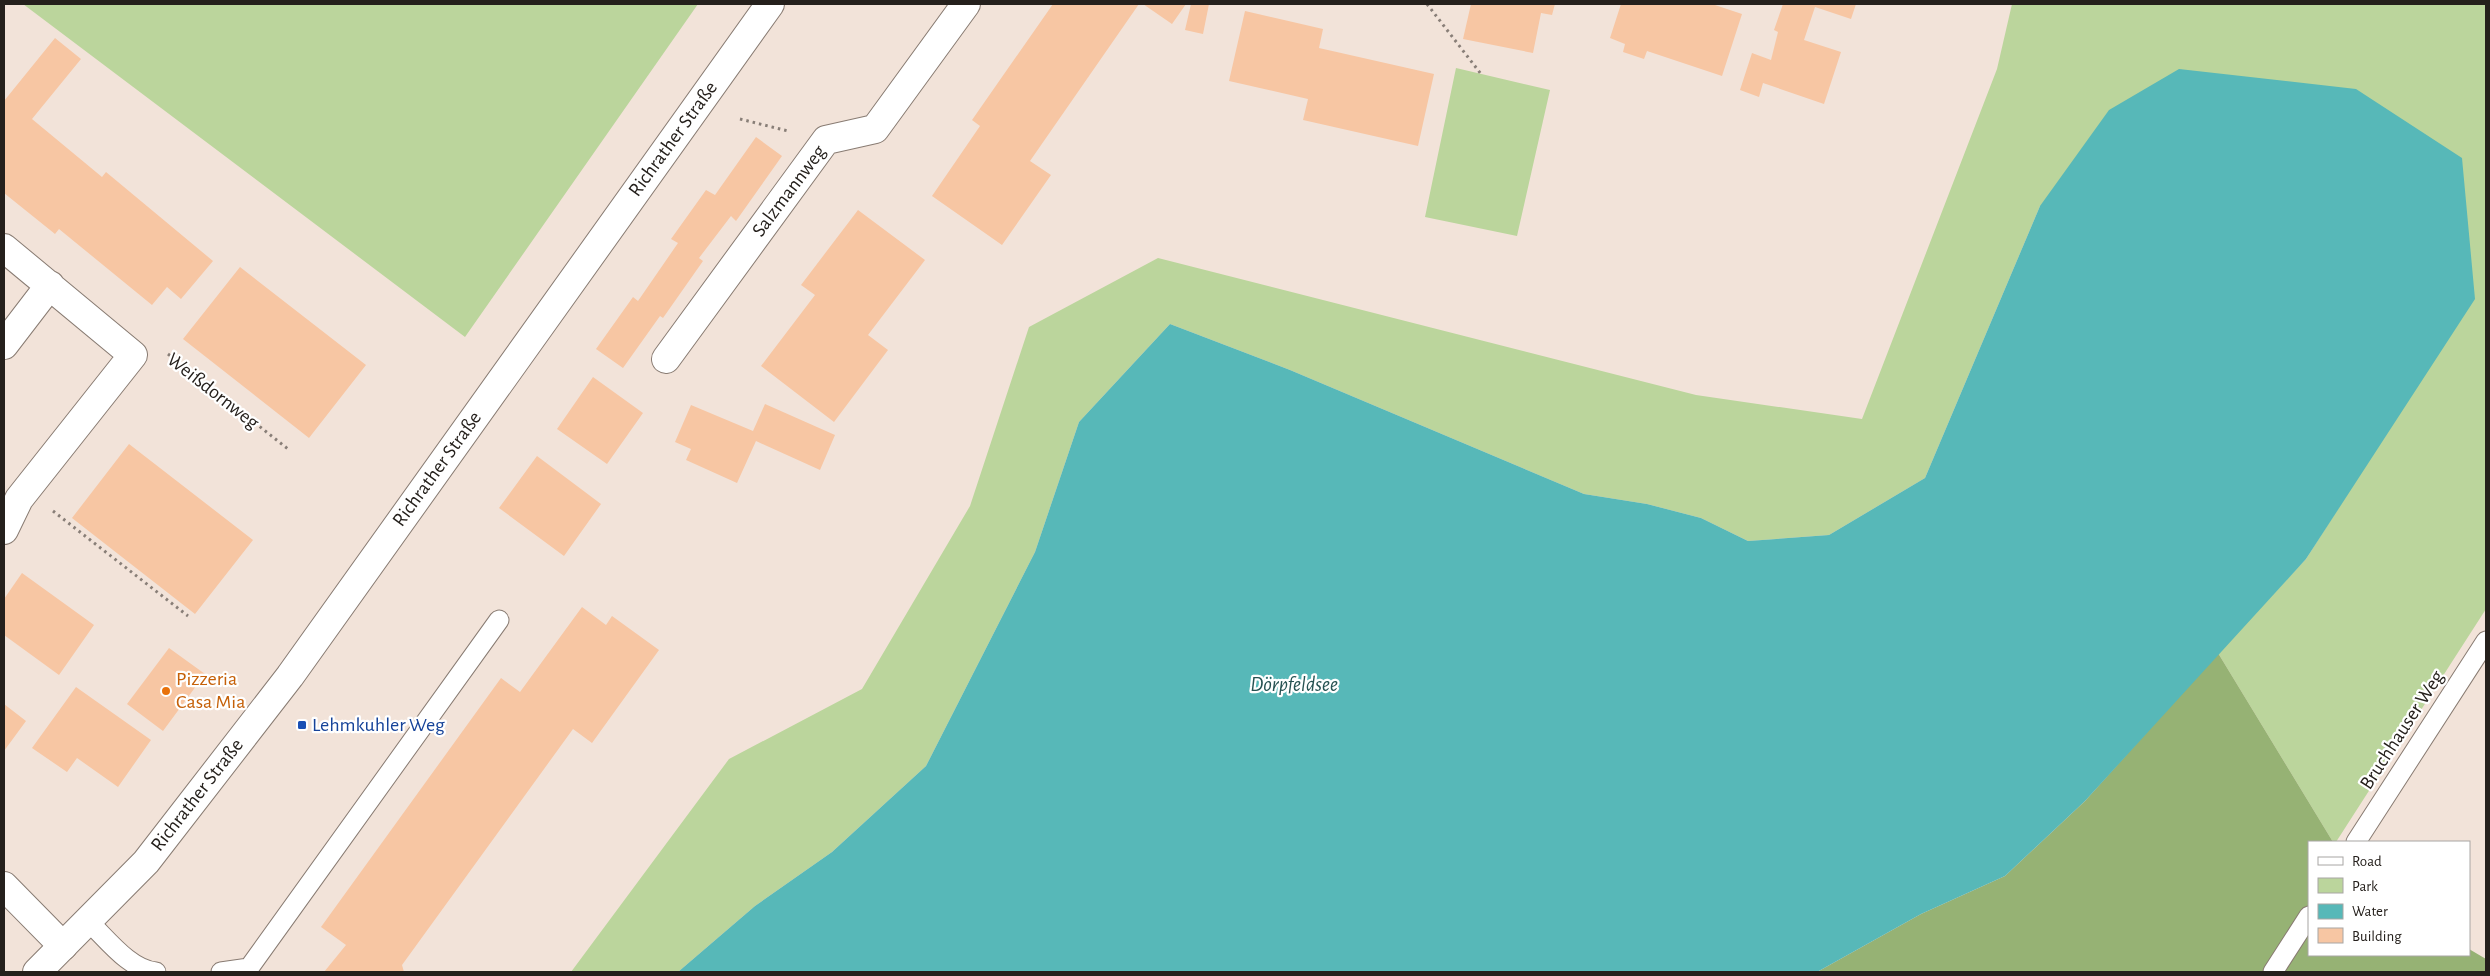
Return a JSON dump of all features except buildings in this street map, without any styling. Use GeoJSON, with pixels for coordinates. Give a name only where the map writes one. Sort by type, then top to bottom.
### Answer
{"type":"FeatureCollection","features":[{"type":"Feature","properties":{"kind":"main road","name":"Richrather Straße"},"geometry":{"type":"LineString","coordinates":[[37,972],[89,922],[146,862],[290,676],[770,4]]}},
{"type":"Feature","properties":{"kind":"main road","name":"Salzmannweg"},"geometry":{"type":"LineString","coordinates":[[666,359],[826,140],[875,129],[966,4]]}},
{"type":"Feature","properties":{"kind":"main road"},"geometry":{"type":"LineString","coordinates":[[4,248],[133,355],[16,492],[4,530]]}},
{"type":"Feature","properties":{"kind":"main road"},"geometry":{"type":"LineString","coordinates":[[4,346],[50,285]]}},
{"type":"Feature","properties":{"kind":"main road"},"geometry":{"type":"LineString","coordinates":[[4,886],[62,946]]}},
{"type":"Feature","properties":{"kind":"lane"},"geometry":{"type":"LineString","coordinates":[[221,972],[250,968],[499,620]]}},
{"type":"Feature","properties":{"kind":"lane","name":"Bruchhauser Weg"},"geometry":{"type":"LineString","coordinates":[[2357,841],[2486,641]]}},
{"type":"Feature","properties":{"kind":"lane"},"geometry":{"type":"LineString","coordinates":[[2272,972],[2308,918]]}},
{"type":"Feature","properties":{"kind":"lane"},"geometry":{"type":"LineString","coordinates":[[89,922],[128,959],[145,971],[156,972]]}},
{"type":"Feature","properties":{"kind":"path"},"geometry":{"type":"LineString","coordinates":[[1427,4],[1481,74]]}},
{"type":"Feature","properties":{"kind":"path"},"geometry":{"type":"LineString","coordinates":[[740,120],[826,140]]}},
{"type":"Feature","properties":{"kind":"path","name":"Weißdornweg"},"geometry":{"type":"LineString","coordinates":[[133,355],[163,351],[288,449]]}},
{"type":"Feature","properties":{"kind":"path"},"geometry":{"type":"LineString","coordinates":[[16,492],[188,616]]}},
{"type":"Feature","properties":{"kind":"green space"},"geometry":{"type":"Polygon","coordinates":[[[23,4],[698,4],[465,337],[23,4]]]}},
{"type":"Feature","properties":{"kind":"green space"},"geometry":{"type":"Polygon","coordinates":[[[2012,4],[2486,4],[2486,609],[2337,841],[2332,841],[2218,653],[2306,559],[2364,468],[2040,206],[1925,478],[1829,535],[1748,541],[1701,518],[1647,504],[1584,494],[1290,370],[1170,324],[1079,422],[1035,552],[926,766],[832,852],[755,906],[678,972],[571,972],[729,759],[862,689],[970,506],[1029,327],[1158,258],[1696,395],[1862,419],[1997,69],[2012,4]]]}},
{"type":"Feature","properties":{"kind":"green space"},"geometry":{"type":"Polygon","coordinates":[[[1456,68],[1550,90],[1517,236],[1425,217],[1456,68]]]}},
{"type":"Feature","properties":{"kind":"green space"},"geometry":{"type":"Polygon","coordinates":[[[2218,653],[2332,841],[2308,841],[2308,956],[2470,956],[2470,950],[2486,959],[2486,972],[1817,972],[1921,914],[2005,876],[2085,801],[2218,653]]]}},
{"type":"Feature","properties":{"kind":"water","name":"Dörpfeldsee"},"geometry":{"type":"Polygon","coordinates":[[[2179,69],[2356,89],[2462,158],[2475,299],[2306,559],[2085,801],[2005,876],[1921,914],[1817,972],[678,972],[755,906],[832,852],[926,766],[1035,552],[1079,422],[1170,324],[1290,370],[1584,494],[1647,504],[1701,518],[1748,541],[1829,535],[1925,478],[2040,206],[2109,110],[2179,69]]]}},
{"type":"Feature","properties":{"kind":"place","name":"Pizzeria Casa Mia"},"geometry":{"type":"Point","coordinates":[166,691]}},
{"type":"Feature","properties":{"kind":"place","name":"Lehmkuhler Weg"},"geometry":{"type":"Point","coordinates":[302,725]}}]}
